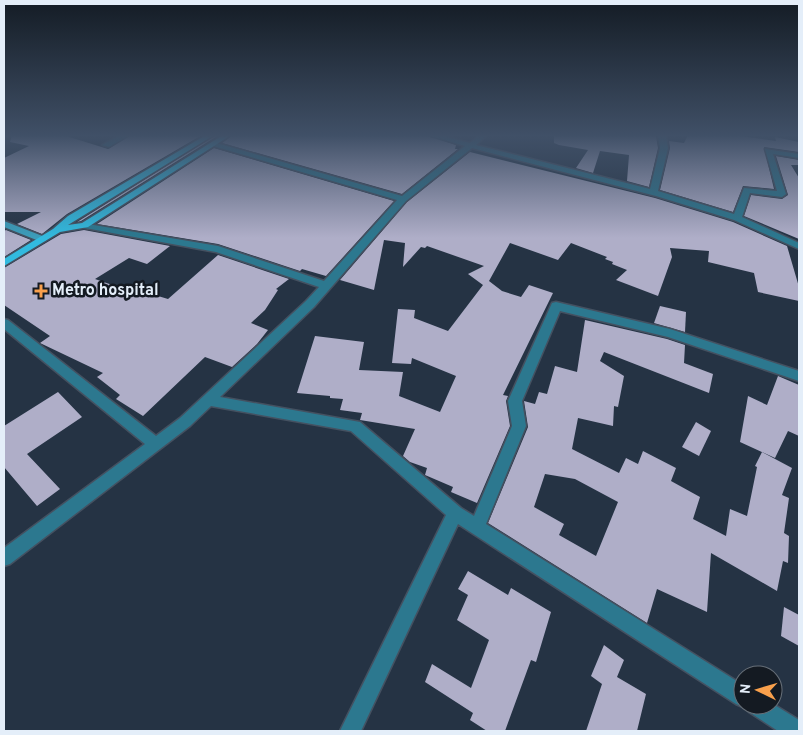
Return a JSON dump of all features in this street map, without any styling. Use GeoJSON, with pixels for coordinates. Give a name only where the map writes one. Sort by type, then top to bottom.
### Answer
{"type":"FeatureCollection","features":[{"type":"Feature","properties":{"kind":"main road"},"geometry":{"type":"LineString","coordinates":[[4,263],[56,231],[71,218],[153,169]]}},
{"type":"Feature","properties":{"kind":"main road"},"geometry":{"type":"LineString","coordinates":[[56,231],[85,225],[175,169]]}},
{"type":"Feature","properties":{"kind":"main road"},"geometry":{"type":"LineString","coordinates":[[4,224],[42,239]]}},
{"type":"Feature","properties":{"kind":"street"},"geometry":{"type":"LineString","coordinates":[[302,169],[403,199]]}},
{"type":"Feature","properties":{"kind":"street"},"geometry":{"type":"LineString","coordinates":[[4,558],[184,422],[327,286],[403,199],[442,169]]}},
{"type":"Feature","properties":{"kind":"street"},"geometry":{"type":"LineString","coordinates":[[564,169],[654,192],[737,218],[799,246]]}},
{"type":"Feature","properties":{"kind":"street"},"geometry":{"type":"LineString","coordinates":[[654,192],[659,169]]}},
{"type":"Feature","properties":{"kind":"street"},"geometry":{"type":"LineString","coordinates":[[737,218],[747,190],[782,194],[774,169]]}},
{"type":"Feature","properties":{"kind":"street"},"geometry":{"type":"LineString","coordinates":[[85,225],[218,249],[327,286]]}},
{"type":"Feature","properties":{"kind":"street"},"geometry":{"type":"LineString","coordinates":[[477,527],[518,426],[515,401],[556,306],[670,333],[799,376]]}},
{"type":"Feature","properties":{"kind":"street"},"geometry":{"type":"LineString","coordinates":[[4,323],[156,444]]}},
{"type":"Feature","properties":{"kind":"street"},"geometry":{"type":"LineString","coordinates":[[208,400],[355,426],[455,513],[733,691]]}},
{"type":"Feature","properties":{"kind":"street"},"geometry":{"type":"LineString","coordinates":[[350,731],[455,513]]}},
{"type":"Feature","properties":{"kind":"street"},"geometry":{"type":"LineString","coordinates":[[772,715],[797,731]]}},
{"type":"Feature","properties":{"kind":"building"},"geometry":{"type":"Polygon","coordinates":[[[4,169],[143,169],[67,214],[42,234],[17,224],[41,212],[4,212],[4,169]]]}},
{"type":"Feature","properties":{"kind":"building"},"geometry":{"type":"Polygon","coordinates":[[[161,169],[164,169],[81,221],[77,222],[161,169]]]}},
{"type":"Feature","properties":{"kind":"building"},"geometry":{"type":"Polygon","coordinates":[[[181,169],[286,169],[394,201],[326,276],[302,269],[300,271],[218,244],[97,224],[181,169]]]}},
{"type":"Feature","properties":{"kind":"building"},"geometry":{"type":"Polygon","coordinates":[[[315,169],[433,169],[402,194],[315,169]]]}},
{"type":"Feature","properties":{"kind":"building"},"geometry":{"type":"Polygon","coordinates":[[[448,169],[540,169],[655,198],[733,222],[787,246],[799,287],[799,301],[758,292],[754,273],[708,262],[709,251],[670,248],[672,257],[658,296],[616,280],[627,270],[612,264],[613,262],[605,259],[607,257],[571,243],[558,260],[510,243],[489,281],[502,291],[521,297],[529,285],[553,293],[503,395],[508,396],[506,401],[510,426],[477,503],[451,492],[453,487],[425,475],[427,468],[410,462],[403,456],[415,429],[360,420],[362,413],[340,410],[343,399],[297,393],[315,336],[364,342],[359,370],[403,372],[399,396],[440,412],[456,376],[412,358],[411,364],[392,363],[398,309],[415,310],[414,318],[448,331],[483,285],[468,274],[484,266],[427,246],[425,248],[421,247],[403,267],[405,243],[384,240],[374,290],[340,280],[407,202],[448,169]]]}},
{"type":"Feature","properties":{"kind":"building"},"geometry":{"type":"Polygon","coordinates":[[[580,169],[594,169],[593,173],[580,169]]]}},
{"type":"Feature","properties":{"kind":"building"},"geometry":{"type":"Polygon","coordinates":[[[628,169],[653,169],[649,187],[627,181],[628,169]]]}},
{"type":"Feature","properties":{"kind":"building"},"geometry":{"type":"Polygon","coordinates":[[[665,169],[769,169],[774,189],[743,186],[733,212],[660,190],[665,169]]]}},
{"type":"Feature","properties":{"kind":"building"},"geometry":{"type":"Polygon","coordinates":[[[780,169],[794,169],[799,178],[799,239],[744,216],[751,195],[782,199],[788,195],[780,169]]]}},
{"type":"Feature","properties":{"kind":"building"},"geometry":{"type":"Polygon","coordinates":[[[6,230],[31,240],[4,257],[4,231],[6,230]]]}},
{"type":"Feature","properties":{"kind":"building"},"geometry":{"type":"Polygon","coordinates":[[[84,230],[170,246],[147,264],[129,258],[95,279],[144,296],[148,293],[168,299],[218,255],[289,279],[276,289],[278,290],[265,310],[251,323],[268,330],[257,344],[232,367],[205,357],[143,416],[116,399],[120,395],[97,377],[103,373],[40,343],[50,336],[4,305],[4,268],[61,234],[84,230]]]}},
{"type":"Feature","properties":{"kind":"building"},"geometry":{"type":"Polygon","coordinates":[[[660,306],[686,312],[685,332],[654,323],[660,306]]]}},
{"type":"Feature","properties":{"kind":"building"},"geometry":{"type":"Polygon","coordinates":[[[585,320],[685,345],[684,363],[713,374],[709,393],[604,352],[600,361],[624,376],[618,407],[614,406],[613,426],[578,418],[572,449],[619,473],[626,458],[638,464],[643,451],[676,468],[671,481],[700,497],[693,519],[726,536],[730,509],[747,516],[757,467],[755,466],[762,452],[792,468],[782,495],[789,498],[784,533],[789,536],[788,563],[783,561],[777,591],[711,553],[707,612],[657,589],[647,623],[488,523],[528,427],[524,401],[535,404],[539,392],[547,394],[555,366],[577,372],[585,320]],[[545,474],[534,507],[564,524],[559,535],[596,556],[618,502],[575,479],[545,474]]]}},
{"type":"Feature","properties":{"kind":"building"},"geometry":{"type":"Polygon","coordinates":[[[778,376],[799,385],[799,436],[788,431],[775,458],[740,442],[748,396],[767,405],[778,376]]]}},
{"type":"Feature","properties":{"kind":"building"},"geometry":{"type":"Polygon","coordinates":[[[58,392],[82,417],[27,454],[60,489],[37,506],[4,467],[4,426],[58,392]]]}},
{"type":"Feature","properties":{"kind":"building"},"geometry":{"type":"Polygon","coordinates":[[[696,422],[711,431],[699,456],[682,447],[696,422]]]}},
{"type":"Feature","properties":{"kind":"building"},"geometry":{"type":"Polygon","coordinates":[[[468,571],[508,595],[511,588],[551,612],[536,662],[531,660],[505,731],[487,731],[470,720],[473,713],[425,682],[432,664],[471,688],[489,640],[457,620],[468,595],[458,589],[468,571]]]}},
{"type":"Feature","properties":{"kind":"building"},"geometry":{"type":"Polygon","coordinates":[[[784,607],[799,615],[799,646],[781,636],[784,607]]]}},
{"type":"Feature","properties":{"kind":"building"},"geometry":{"type":"Polygon","coordinates":[[[604,645],[624,660],[617,677],[646,694],[637,731],[586,731],[602,684],[591,676],[604,645]]]}},
{"type":"Feature","properties":{"kind":"place","name":"Metro hospital"},"geometry":{"type":"Point","coordinates":[41,291]}}]}
